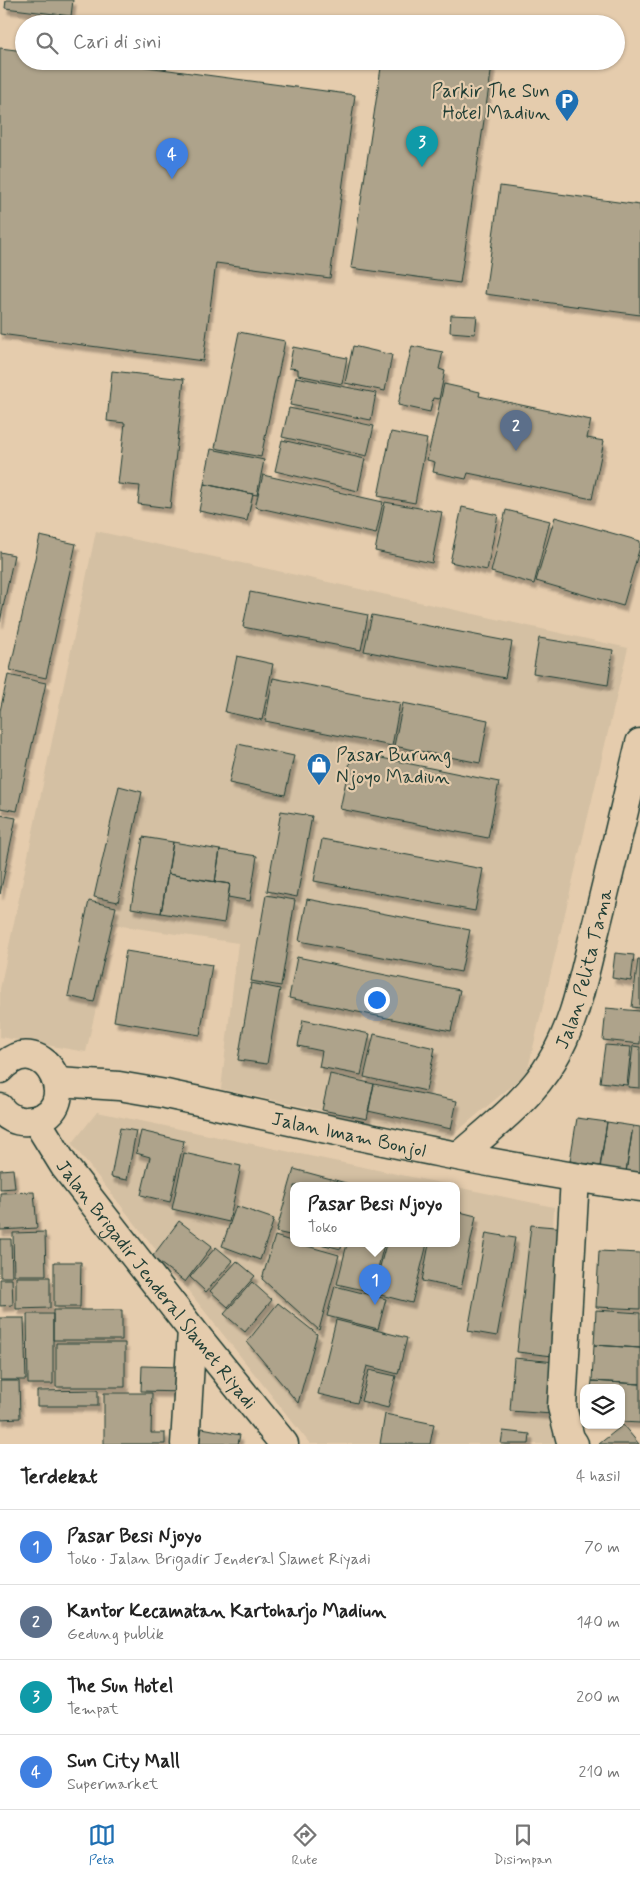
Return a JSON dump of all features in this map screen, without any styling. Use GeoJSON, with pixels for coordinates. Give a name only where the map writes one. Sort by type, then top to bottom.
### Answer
{"type":"FeatureCollection","features":[{"type":"Feature","properties":{"kind":"main road","name":"Jalan Pelita Tama"},"geometry":{"type":"LineString","coordinates":[[459,1156],[534,1086],[552,1061],[567,1030],[629,840],[640,743]]}},
{"type":"Feature","properties":{"kind":"main road"},"geometry":{"type":"LineString","coordinates":[[0,1068],[10,1060],[22,1056],[34,1057],[45,1062],[53,1071],[58,1082],[58,1092],[52,1109],[36,1120],[24,1122],[12,1119],[0,1108]]}},
{"type":"Feature","properties":{"kind":"main road","name":"Jalan Imam Bonjol"},"geometry":{"type":"LineString","coordinates":[[58,1082],[119,1086],[459,1156],[575,1178],[640,1187]]}},
{"type":"Feature","properties":{"kind":"main road","name":"Jalan Brigadir Jenderal Slamet Riyadi"},"geometry":{"type":"LineString","coordinates":[[36,1120],[65,1167],[284,1444]]}},
{"type":"Feature","properties":{"kind":"main road"},"geometry":{"type":"LineString","coordinates":[[574,1444],[570,1438],[562,1407],[575,1178]]}},
{"type":"Feature","properties":{"kind":"main road"},"geometry":{"type":"LineString","coordinates":[[185,1444],[192,1330]]}},
{"type":"Feature","properties":{"kind":"shaded area","name":"Pasar Burung Njoyo Madiun"},"geometry":{"type":"Polygon","coordinates":[[[96,531],[628,648],[527,1073],[449,1138],[221,1089],[238,943],[115,925],[86,1052],[0,1037],[0,989],[96,531]]]}},
{"type":"Feature","properties":{"kind":"shaded area"},"geometry":{"type":"Polygon","coordinates":[[[97,1112],[436,1182],[290,1182],[290,1247],[460,1247],[460,1188],[554,1207],[545,1404],[557,1435],[563,1444],[310,1444],[72,1144],[97,1112]]]}},
{"type":"Feature","properties":{"kind":"building"},"geometry":{"type":"Polygon","coordinates":[[[6,0],[73,0],[71,15],[5,8],[6,0]]]}},
{"type":"Feature","properties":{"kind":"building"},"geometry":{"type":"Polygon","coordinates":[[[0,48],[15,50],[15,70],[169,70],[355,95],[330,278],[216,263],[203,361],[0,334],[0,48]]]}},
{"type":"Feature","properties":{"kind":"building"},"geometry":{"type":"Polygon","coordinates":[[[381,70],[491,70],[460,283],[351,268],[381,70]]]}},
{"type":"Feature","properties":{"kind":"building"},"geometry":{"type":"Polygon","coordinates":[[[500,186],[640,205],[640,315],[485,294],[500,186]]]}},
{"type":"Feature","properties":{"kind":"building"},"geometry":{"type":"Polygon","coordinates":[[[451,315],[477,316],[475,334],[450,332],[451,315]]]}},
{"type":"Feature","properties":{"kind":"building"},"geometry":{"type":"Polygon","coordinates":[[[239,332],[285,341],[261,457],[215,448],[239,332]]]}},
{"type":"Feature","properties":{"kind":"building"},"geometry":{"type":"Polygon","coordinates":[[[353,346],[392,355],[385,391],[345,383],[353,346]]]}},
{"type":"Feature","properties":{"kind":"building"},"geometry":{"type":"Polygon","coordinates":[[[412,346],[443,352],[439,369],[445,371],[439,399],[433,398],[430,412],[398,405],[412,346]]]}},
{"type":"Feature","properties":{"kind":"building"},"geometry":{"type":"Polygon","coordinates":[[[293,347],[347,358],[342,384],[298,375],[298,369],[289,368],[293,347]]]}},
{"type":"Feature","properties":{"kind":"building"},"geometry":{"type":"Polygon","coordinates":[[[112,371],[184,379],[170,508],[138,504],[140,486],[118,484],[125,423],[107,421],[112,371]]]}},
{"type":"Feature","properties":{"kind":"building"},"geometry":{"type":"Polygon","coordinates":[[[296,377],[376,393],[371,420],[290,405],[296,377]]]}},
{"type":"Feature","properties":{"kind":"building"},"geometry":{"type":"Polygon","coordinates":[[[444,384],[480,392],[479,396],[591,420],[587,438],[604,441],[592,499],[468,473],[466,479],[433,472],[435,462],[427,460],[444,384]]]}},
{"type":"Feature","properties":{"kind":"building"},"geometry":{"type":"Polygon","coordinates":[[[289,408],[374,426],[367,456],[282,437],[289,408]]]}},
{"type":"Feature","properties":{"kind":"building"},"geometry":{"type":"Polygon","coordinates":[[[391,432],[427,439],[415,503],[378,496],[391,432]]]}},
{"type":"Feature","properties":{"kind":"building"},"geometry":{"type":"Polygon","coordinates":[[[282,440],[365,459],[358,491],[275,471],[282,440]]]}},
{"type":"Feature","properties":{"kind":"building"},"geometry":{"type":"Polygon","coordinates":[[[211,449],[264,460],[257,495],[204,484],[211,449]]]}},
{"type":"Feature","properties":{"kind":"building"},"geometry":{"type":"Polygon","coordinates":[[[263,475],[383,502],[376,534],[255,507],[263,475]]]}},
{"type":"Feature","properties":{"kind":"building"},"geometry":{"type":"Polygon","coordinates":[[[204,484],[253,494],[247,521],[199,511],[204,484]]]}},
{"type":"Feature","properties":{"kind":"building"},"geometry":{"type":"Polygon","coordinates":[[[385,502],[442,512],[432,563],[375,551],[385,502]]]}},
{"type":"Feature","properties":{"kind":"building"},"geometry":{"type":"Polygon","coordinates":[[[462,507],[498,515],[487,570],[450,562],[462,507]]]}},
{"type":"Feature","properties":{"kind":"building"},"geometry":{"type":"Polygon","coordinates":[[[506,510],[550,521],[534,584],[491,572],[506,510]]]}},
{"type":"Feature","properties":{"kind":"building"},"geometry":{"type":"Polygon","coordinates":[[[555,517],[640,541],[640,547],[623,606],[536,581],[555,517]]]}},
{"type":"Feature","properties":{"kind":"building"},"geometry":{"type":"Polygon","coordinates":[[[40,536],[76,544],[46,678],[10,670],[40,536]]]}},
{"type":"Feature","properties":{"kind":"building"},"geometry":{"type":"Polygon","coordinates":[[[0,552],[14,555],[0,622],[0,552]]]}},
{"type":"Feature","properties":{"kind":"building"},"geometry":{"type":"Polygon","coordinates":[[[250,592],[368,615],[361,650],[243,627],[250,592]]]}},
{"type":"Feature","properties":{"kind":"building"},"geometry":{"type":"Polygon","coordinates":[[[372,615],[512,642],[505,678],[364,651],[372,615]]]}},
{"type":"Feature","properties":{"kind":"building"},"geometry":{"type":"Polygon","coordinates":[[[539,638],[613,650],[608,685],[533,673],[539,638]]]}},
{"type":"Feature","properties":{"kind":"building"},"geometry":{"type":"Polygon","coordinates":[[[237,656],[273,664],[262,720],[225,712],[237,656]]]}},
{"type":"Feature","properties":{"kind":"building"},"geometry":{"type":"Polygon","coordinates":[[[8,675],[46,683],[17,811],[0,808],[0,711],[8,675]]]}},
{"type":"Feature","properties":{"kind":"building"},"geometry":{"type":"Polygon","coordinates":[[[273,678],[400,703],[392,746],[265,721],[273,678]]]}},
{"type":"Feature","properties":{"kind":"building"},"geometry":{"type":"Polygon","coordinates":[[[403,703],[488,720],[480,763],[394,746],[403,703]]]}},
{"type":"Feature","properties":{"kind":"building"},"geometry":{"type":"Polygon","coordinates":[[[238,744],[294,756],[285,795],[229,783],[238,744]]]}},
{"type":"Feature","properties":{"kind":"building"},"geometry":{"type":"Polygon","coordinates":[[[352,752],[499,782],[488,838],[340,809],[352,752]]]}},
{"type":"Feature","properties":{"kind":"building"},"geometry":{"type":"Polygon","coordinates":[[[119,786],[142,792],[118,902],[94,897],[119,786]]]}},
{"type":"Feature","properties":{"kind":"building"},"geometry":{"type":"Polygon","coordinates":[[[281,811],[312,816],[297,897],[267,891],[281,811]]]}},
{"type":"Feature","properties":{"kind":"building"},"geometry":{"type":"Polygon","coordinates":[[[0,815],[16,818],[0,894],[0,815]]]}},
{"type":"Feature","properties":{"kind":"building"},"geometry":{"type":"Polygon","coordinates":[[[143,837],[173,842],[161,913],[131,908],[143,837]]]}},
{"type":"Feature","properties":{"kind":"building"},"geometry":{"type":"Polygon","coordinates":[[[322,839],[483,869],[475,911],[314,881],[322,839]]]}},
{"type":"Feature","properties":{"kind":"building"},"geometry":{"type":"Polygon","coordinates":[[[173,842],[220,850],[215,882],[168,874],[173,842]]]}},
{"type":"Feature","properties":{"kind":"building"},"geometry":{"type":"Polygon","coordinates":[[[220,850],[257,856],[250,901],[228,897],[230,884],[215,882],[220,850]]]}},
{"type":"Feature","properties":{"kind":"building"},"geometry":{"type":"Polygon","coordinates":[[[168,874],[230,884],[224,923],[161,913],[168,874]]]}},
{"type":"Feature","properties":{"kind":"building"},"geometry":{"type":"Polygon","coordinates":[[[266,895],[295,900],[281,986],[251,981],[266,895]]]}},
{"type":"Feature","properties":{"kind":"building"},"geometry":{"type":"Polygon","coordinates":[[[307,899],[470,930],[461,972],[299,941],[307,899]]]}},
{"type":"Feature","properties":{"kind":"building"},"geometry":{"type":"Polygon","coordinates":[[[89,901],[116,907],[94,1002],[68,996],[89,901]]]}},
{"type":"Feature","properties":{"kind":"building"},"geometry":{"type":"Polygon","coordinates":[[[126,951],[212,965],[200,1035],[114,1021],[126,951]]]}},
{"type":"Feature","properties":{"kind":"building"},"geometry":{"type":"Polygon","coordinates":[[[615,953],[634,955],[631,981],[612,978],[615,953]]]}},
{"type":"Feature","properties":{"kind":"building"},"geometry":{"type":"Polygon","coordinates":[[[297,957],[460,990],[451,1031],[289,998],[297,957]]]}},
{"type":"Feature","properties":{"kind":"building"},"geometry":{"type":"Polygon","coordinates":[[[638,959],[640,959],[640,1008],[632,1007],[638,959]]]}},
{"type":"Feature","properties":{"kind":"building"},"geometry":{"type":"Polygon","coordinates":[[[251,983],[280,989],[267,1064],[238,1060],[251,983]]]}},
{"type":"Feature","properties":{"kind":"building"},"geometry":{"type":"Polygon","coordinates":[[[606,1008],[640,1011],[640,1044],[603,1040],[606,1008]]]}},
{"type":"Feature","properties":{"kind":"building"},"geometry":{"type":"Polygon","coordinates":[[[303,1020],[370,1034],[361,1075],[319,1067],[322,1051],[298,1046],[303,1020]]]}},
{"type":"Feature","properties":{"kind":"building"},"geometry":{"type":"Polygon","coordinates":[[[374,1034],[435,1048],[426,1091],[364,1077],[374,1034]]]}},
{"type":"Feature","properties":{"kind":"building"},"geometry":{"type":"Polygon","coordinates":[[[605,1045],[631,1047],[627,1085],[600,1082],[605,1045]]]}},
{"type":"Feature","properties":{"kind":"building"},"geometry":{"type":"Polygon","coordinates":[[[633,1046],[640,1047],[640,1088],[628,1087],[633,1046]]]}},
{"type":"Feature","properties":{"kind":"building"},"geometry":{"type":"Polygon","coordinates":[[[330,1074],[374,1084],[367,1119],[322,1110],[330,1074]]]}},
{"type":"Feature","properties":{"kind":"building"},"geometry":{"type":"Polygon","coordinates":[[[374,1084],[457,1101],[451,1129],[368,1111],[374,1084]]]}},
{"type":"Feature","properties":{"kind":"building"},"geometry":{"type":"Polygon","coordinates":[[[577,1118],[607,1122],[600,1166],[570,1161],[577,1118]]]}},
{"type":"Feature","properties":{"kind":"building"},"geometry":{"type":"Polygon","coordinates":[[[607,1122],[633,1126],[625,1179],[599,1175],[607,1122]]]}},
{"type":"Feature","properties":{"kind":"building"},"geometry":{"type":"Polygon","coordinates":[[[633,1126],[640,1127],[640,1174],[626,1172],[633,1126]]]}},
{"type":"Feature","properties":{"kind":"building"},"geometry":{"type":"Polygon","coordinates":[[[120,1128],[136,1131],[127,1180],[111,1177],[120,1128]]]}},
{"type":"Feature","properties":{"kind":"building"},"geometry":{"type":"Polygon","coordinates":[[[141,1131],[184,1141],[170,1202],[141,1195],[150,1157],[136,1153],[141,1131]]]}},
{"type":"Feature","properties":{"kind":"building"},"geometry":{"type":"Polygon","coordinates":[[[184,1153],[241,1166],[229,1222],[172,1209],[184,1153]]]}},
{"type":"Feature","properties":{"kind":"building"},"geometry":{"type":"Polygon","coordinates":[[[13,1169],[15,1188],[0,1189],[0,1170],[13,1169]]]}},
{"type":"Feature","properties":{"kind":"building"},"geometry":{"type":"Polygon","coordinates":[[[294,1169],[342,1182],[290,1182],[294,1169]]]}},
{"type":"Feature","properties":{"kind":"building"},"geometry":{"type":"Polygon","coordinates":[[[290,1183],[290,1235],[276,1232],[290,1183]]]}},
{"type":"Feature","properties":{"kind":"building"},"geometry":{"type":"Polygon","coordinates":[[[34,1192],[37,1228],[0,1230],[0,1193],[34,1192]]]}},
{"type":"Feature","properties":{"kind":"building"},"geometry":{"type":"Polygon","coordinates":[[[236,1206],[274,1219],[260,1260],[222,1246],[236,1206]]]}},
{"type":"Feature","properties":{"kind":"building"},"geometry":{"type":"Polygon","coordinates":[[[460,1212],[476,1216],[461,1289],[422,1281],[428,1247],[460,1247],[460,1212]]]}},
{"type":"Feature","properties":{"kind":"building"},"geometry":{"type":"Polygon","coordinates":[[[179,1221],[212,1246],[185,1282],[152,1257],[179,1221]]]}},
{"type":"Feature","properties":{"kind":"building"},"geometry":{"type":"Polygon","coordinates":[[[531,1225],[567,1228],[553,1356],[517,1352],[531,1225]]]}},
{"type":"Feature","properties":{"kind":"building"},"geometry":{"type":"Polygon","coordinates":[[[45,1232],[46,1275],[14,1275],[13,1233],[45,1232]]]}},
{"type":"Feature","properties":{"kind":"building"},"geometry":{"type":"Polygon","coordinates":[[[486,1233],[515,1238],[497,1336],[468,1331],[486,1233]]]}},
{"type":"Feature","properties":{"kind":"building"},"geometry":{"type":"Polygon","coordinates":[[[275,1236],[290,1241],[290,1247],[311,1247],[339,1255],[319,1330],[262,1279],[275,1236]]]}},
{"type":"Feature","properties":{"kind":"building"},"geometry":{"type":"Polygon","coordinates":[[[0,1239],[11,1239],[12,1277],[0,1277],[0,1239]]]}},
{"type":"Feature","properties":{"kind":"building"},"geometry":{"type":"Polygon","coordinates":[[[216,1247],[233,1261],[206,1292],[190,1277],[216,1247]]]}},
{"type":"Feature","properties":{"kind":"building"},"geometry":{"type":"Polygon","coordinates":[[[346,1247],[383,1247],[372,1292],[337,1284],[346,1247]]]}},
{"type":"Feature","properties":{"kind":"building"},"geometry":{"type":"Polygon","coordinates":[[[385,1247],[426,1247],[412,1303],[373,1293],[385,1247]]]}},
{"type":"Feature","properties":{"kind":"building"},"geometry":{"type":"Polygon","coordinates":[[[599,1251],[640,1253],[640,1309],[596,1307],[599,1251]]]}},
{"type":"Feature","properties":{"kind":"building"},"geometry":{"type":"Polygon","coordinates":[[[237,1261],[255,1276],[228,1307],[210,1291],[237,1261]]]}},
{"type":"Feature","properties":{"kind":"building"},"geometry":{"type":"Polygon","coordinates":[[[54,1262],[81,1262],[80,1307],[54,1307],[54,1262]]]}},
{"type":"Feature","properties":{"kind":"building"},"geometry":{"type":"Polygon","coordinates":[[[16,1277],[50,1277],[50,1308],[16,1309],[16,1277]]]}},
{"type":"Feature","properties":{"kind":"building"},"geometry":{"type":"Polygon","coordinates":[[[0,1279],[12,1279],[13,1305],[0,1306],[0,1279]]]}},
{"type":"Feature","properties":{"kind":"building"},"geometry":{"type":"Polygon","coordinates":[[[252,1282],[272,1300],[245,1332],[224,1314],[252,1282]]]}},
{"type":"Feature","properties":{"kind":"building"},"geometry":{"type":"Polygon","coordinates":[[[335,1286],[386,1299],[378,1329],[327,1316],[335,1286]]]}},
{"type":"Feature","properties":{"kind":"building"},"geometry":{"type":"Polygon","coordinates":[[[278,1303],[317,1334],[298,1403],[247,1342],[278,1303]]]}},
{"type":"Feature","properties":{"kind":"building"},"geometry":{"type":"Polygon","coordinates":[[[53,1310],[122,1310],[122,1340],[53,1340],[53,1310]]]}},
{"type":"Feature","properties":{"kind":"building"},"geometry":{"type":"Polygon","coordinates":[[[596,1310],[640,1313],[640,1348],[594,1345],[596,1310]]]}},
{"type":"Feature","properties":{"kind":"building"},"geometry":{"type":"Polygon","coordinates":[[[27,1314],[53,1314],[53,1384],[28,1384],[27,1314]]]}},
{"type":"Feature","properties":{"kind":"building"},"geometry":{"type":"Polygon","coordinates":[[[0,1318],[24,1318],[26,1380],[0,1380],[0,1318]]]}},
{"type":"Feature","properties":{"kind":"building"},"geometry":{"type":"Polygon","coordinates":[[[336,1320],[407,1338],[398,1374],[367,1366],[357,1403],[318,1394],[336,1320]]]}},
{"type":"Feature","properties":{"kind":"building"},"geometry":{"type":"Polygon","coordinates":[[[56,1343],[125,1343],[125,1387],[56,1387],[56,1343]]]}},
{"type":"Feature","properties":{"kind":"building"},"geometry":{"type":"Polygon","coordinates":[[[594,1345],[640,1348],[640,1384],[592,1381],[594,1345]]]}},
{"type":"Feature","properties":{"kind":"building"},"geometry":{"type":"Polygon","coordinates":[[[514,1358],[556,1362],[552,1414],[510,1411],[514,1358]]]}},
{"type":"Feature","properties":{"kind":"building"},"geometry":{"type":"Polygon","coordinates":[[[142,1366],[183,1367],[183,1392],[141,1391],[142,1366]]]}},
{"type":"Feature","properties":{"kind":"building"},"geometry":{"type":"Polygon","coordinates":[[[369,1370],[396,1376],[388,1408],[361,1401],[369,1370]]]}},
{"type":"Feature","properties":{"kind":"building"},"geometry":{"type":"Polygon","coordinates":[[[0,1381],[19,1381],[20,1418],[0,1419],[0,1381]]]}},
{"type":"Feature","properties":{"kind":"building"},"geometry":{"type":"Polygon","coordinates":[[[592,1381],[640,1384],[640,1423],[625,1422],[625,1384],[592,1384],[592,1381]]]}},
{"type":"Feature","properties":{"kind":"building"},"geometry":{"type":"Polygon","coordinates":[[[98,1390],[98,1406],[37,1406],[37,1391],[98,1390]]]}},
{"type":"Feature","properties":{"kind":"building"},"geometry":{"type":"Polygon","coordinates":[[[104,1393],[152,1393],[151,1433],[165,1433],[165,1444],[104,1444],[104,1393]]]}},
{"type":"Feature","properties":{"kind":"building"},"geometry":{"type":"Polygon","coordinates":[[[385,1414],[434,1424],[430,1444],[380,1444],[385,1414]]]}},
{"type":"Feature","properties":{"kind":"building"},"geometry":{"type":"Polygon","coordinates":[[[625,1427],[639,1444],[599,1444],[618,1429],[625,1429],[625,1427]]]}},
{"type":"Feature","properties":{"kind":"building"},"geometry":{"type":"Polygon","coordinates":[[[202,1428],[240,1435],[238,1444],[199,1444],[202,1428]]]}},
{"type":"Feature","properties":{"kind":"building"},"geometry":{"type":"Polygon","coordinates":[[[503,1431],[530,1434],[529,1444],[501,1444],[503,1431]]]}},
{"type":"Feature","properties":{"kind":"place","name":"Parkir The Sun Hotel Madiun"},"geometry":{"type":"Point","coordinates":[567,122]}},
{"type":"Feature","properties":{"kind":"place","name":"The Sun Hotel"},"geometry":{"type":"Point","coordinates":[422,167]}},
{"type":"Feature","properties":{"kind":"place","name":"Sun City Mall"},"geometry":{"type":"Point","coordinates":[172,179]}},
{"type":"Feature","properties":{"kind":"place","name":"Kantor Kecamatan Kartoharjo Madiun"},"geometry":{"type":"Point","coordinates":[516,451]}},
{"type":"Feature","properties":{"kind":"place","name":"Pasar Burung Njoyo Madiun"},"geometry":{"type":"Point","coordinates":[319,786]}},
{"type":"Feature","properties":{"kind":"place","name":"Pasar Besi Njoyo"},"geometry":{"type":"Point","coordinates":[375,1305]}}]}
